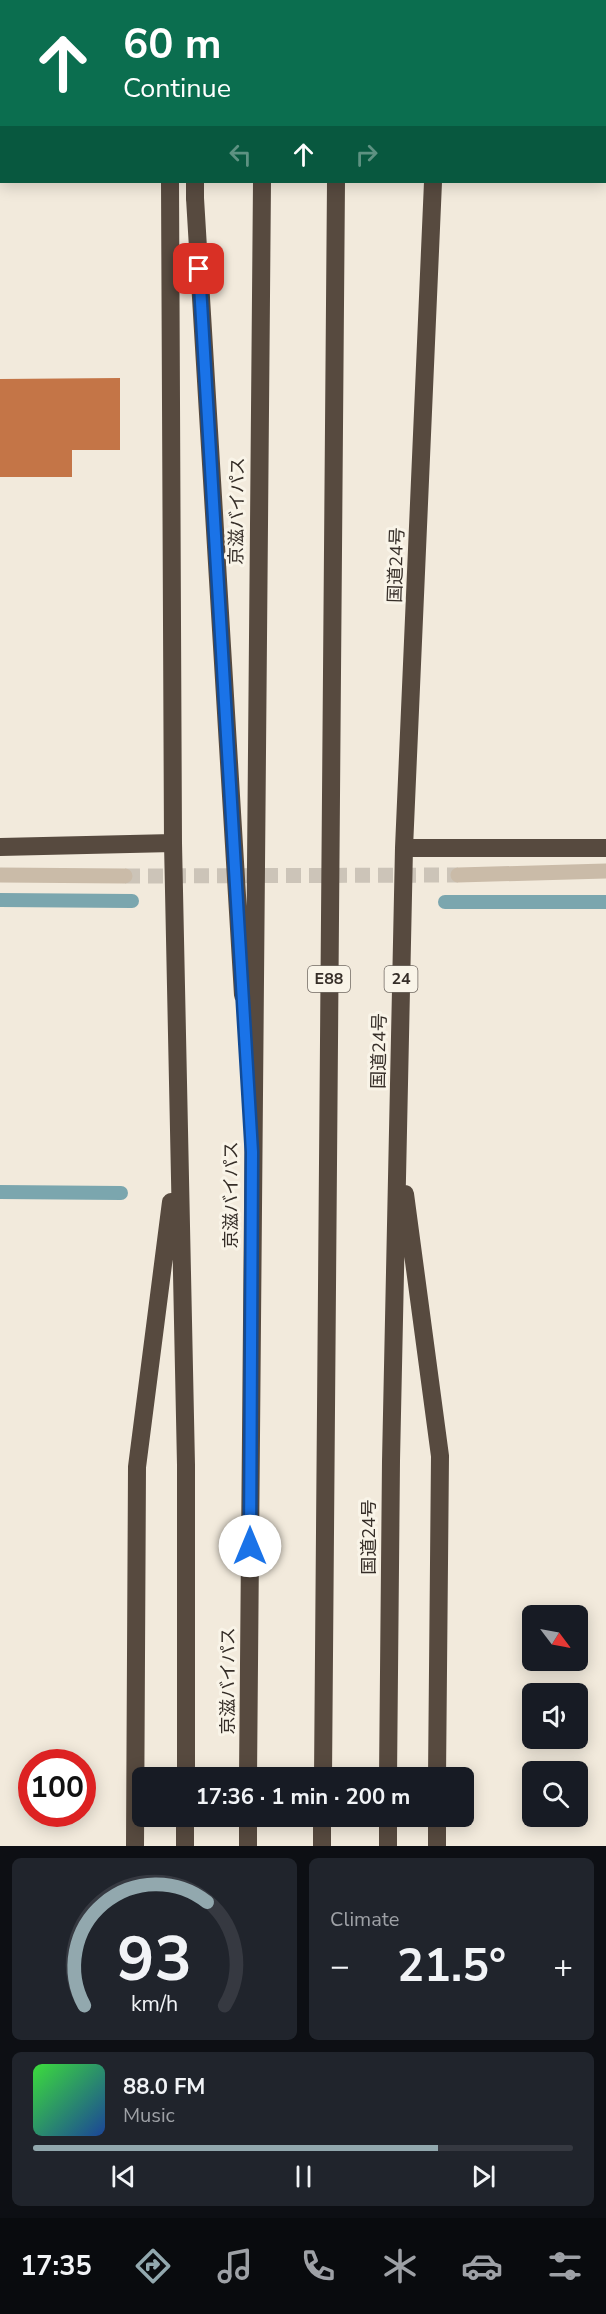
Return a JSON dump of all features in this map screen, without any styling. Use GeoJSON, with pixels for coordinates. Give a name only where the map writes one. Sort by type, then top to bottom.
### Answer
{"type":"FeatureCollection","features":[{"type":"Feature","properties":{"kind":"highway"},"geometry":{"type":"LineString","coordinates":[[170,183],[173,843],[186,1465],[186,1767]]}},
{"type":"Feature","properties":{"kind":"highway"},"geometry":{"type":"LineString","coordinates":[[195,183],[252,1152]]}},
{"type":"Feature","properties":{"kind":"highway","name":"京滋バイパス"},"geometry":{"type":"LineString","coordinates":[[248,1767],[262,183]]}},
{"type":"Feature","properties":{"kind":"highway","name":"国道24号"},"geometry":{"type":"LineString","coordinates":[[388,1767],[391,1461],[404,848],[433,183]]}},
{"type":"Feature","properties":{"kind":"highway","name":"E88"},"geometry":{"type":"LineString","coordinates":[[323,1767],[336,187]]}},
{"type":"Feature","properties":{"kind":"highway"},"geometry":{"type":"LineString","coordinates":[[0,847],[173,843]]}},
{"type":"Feature","properties":{"kind":"highway"},"geometry":{"type":"LineString","coordinates":[[404,848],[606,848]]}},
{"type":"Feature","properties":{"kind":"highway"},"geometry":{"type":"LineString","coordinates":[[398,1136],[440,1456],[437,1767]]}},
{"type":"Feature","properties":{"kind":"highway"},"geometry":{"type":"LineString","coordinates":[[135,1846],[137,1467],[178,1142]]}},
{"type":"Feature","properties":{"kind":"highway"},"geometry":{"type":"LineString","coordinates":[[185,1846],[186,1827]]}},
{"type":"Feature","properties":{"kind":"highway"},"geometry":{"type":"LineString","coordinates":[[248,1827],[248,1846]]}},
{"type":"Feature","properties":{"kind":"highway"},"geometry":{"type":"LineString","coordinates":[[322,1827],[322,1846]]}},
{"type":"Feature","properties":{"kind":"highway"},"geometry":{"type":"LineString","coordinates":[[388,1827],[388,1846]]}},
{"type":"Feature","properties":{"kind":"highway"},"geometry":{"type":"LineString","coordinates":[[437,1827],[437,1846]]}},
{"type":"Feature","properties":{"kind":"street"},"geometry":{"type":"LineString","coordinates":[[458,875],[606,872]]}},
{"type":"Feature","properties":{"kind":"street"},"geometry":{"type":"LineString","coordinates":[[0,875],[125,876]]}},
{"type":"Feature","properties":{"kind":"building"},"geometry":{"type":"Polygon","coordinates":[[[120,378],[120,450],[72,450],[72,477],[0,477],[0,379],[120,378]]]}},
{"type":"Feature","properties":{"kind":"waterway"},"geometry":{"type":"LineString","coordinates":[[0,900],[132,901]]}},
{"type":"Feature","properties":{"kind":"waterway"},"geometry":{"type":"LineString","coordinates":[[445,902],[606,902]]}},
{"type":"Feature","properties":{"kind":"waterway"},"geometry":{"type":"LineString","coordinates":[[0,1192],[121,1193]]}},
{"type":"Feature","properties":{"kind":"tunnel"},"geometry":{"type":"LineString","coordinates":[[125,876],[458,875]]}},
{"type":"Feature","properties":{"kind":"route"},"geometry":{"type":"LineString","coordinates":[[199,269],[252,1152],[250,1546]]}}]}
